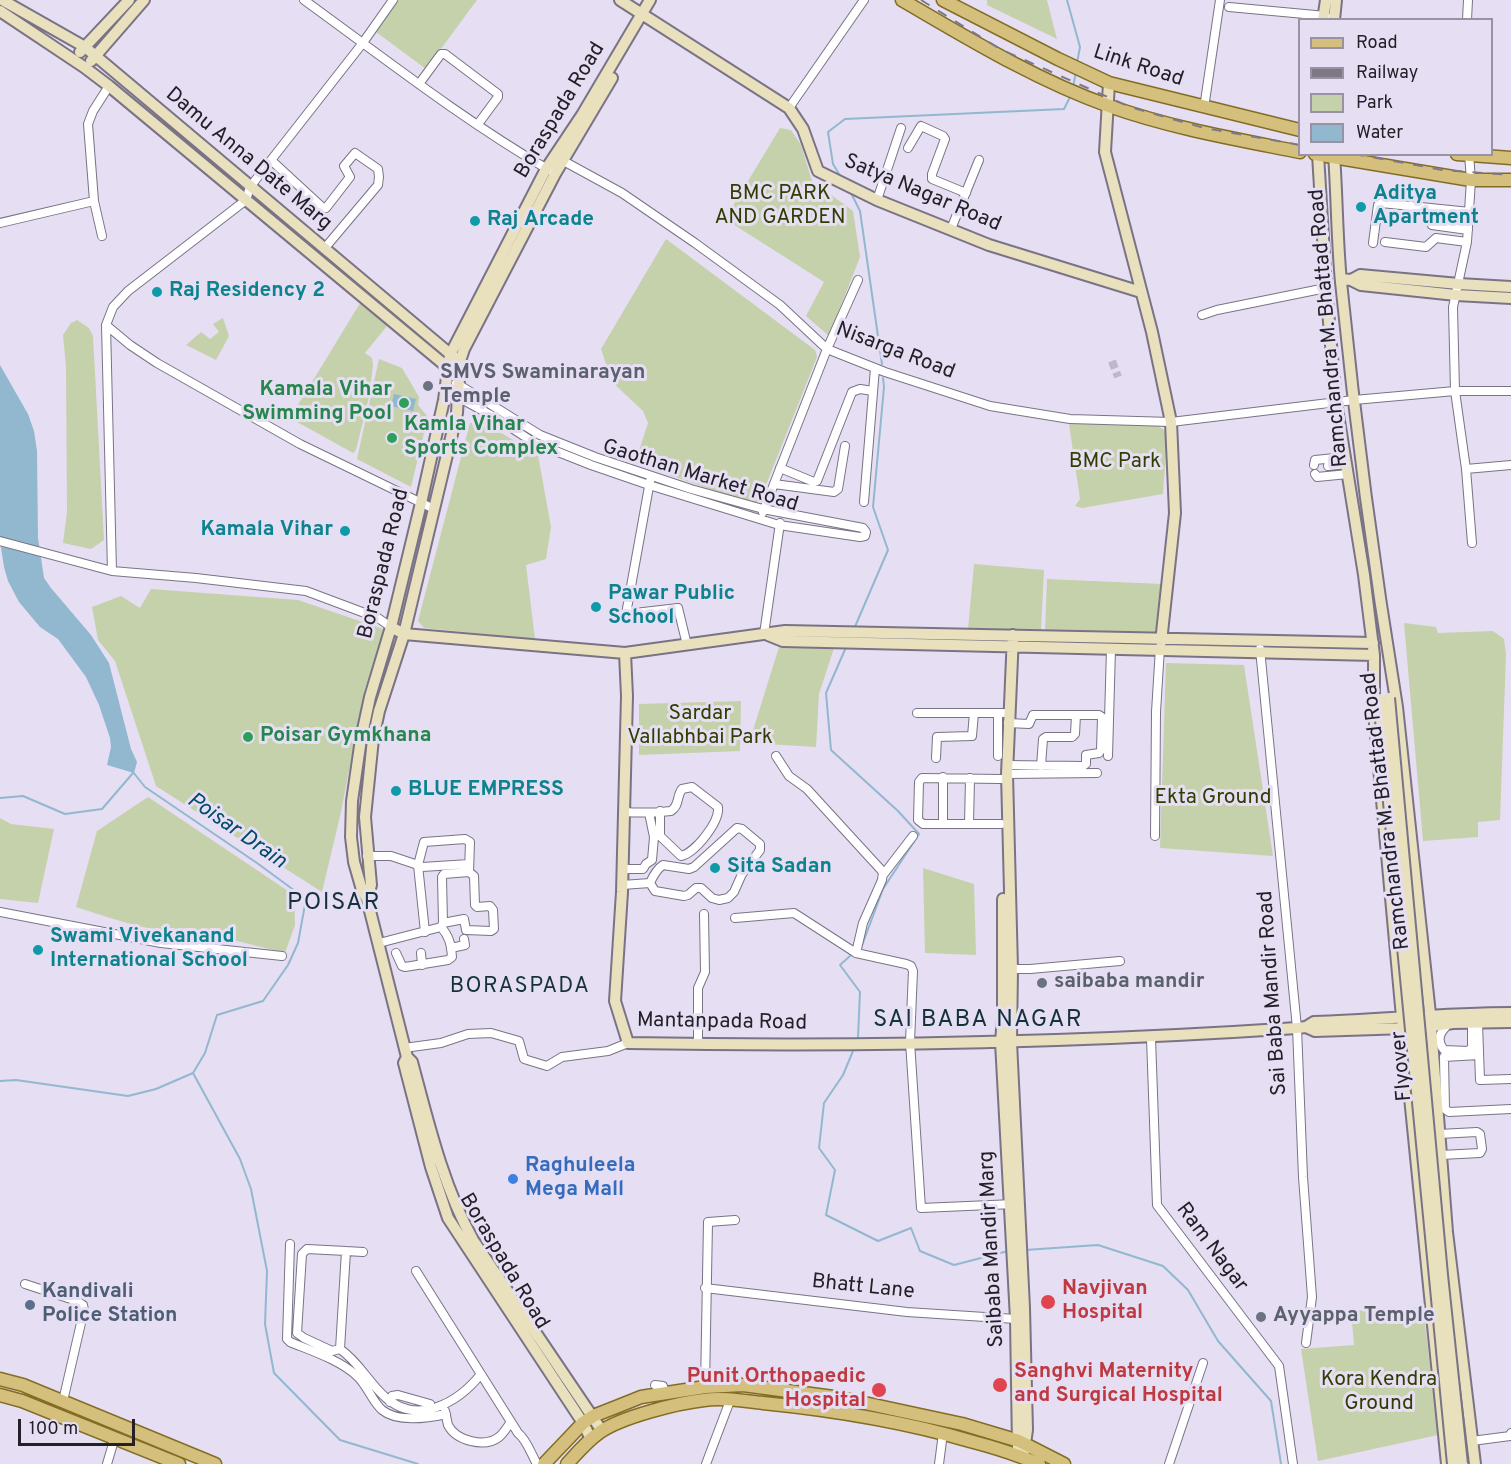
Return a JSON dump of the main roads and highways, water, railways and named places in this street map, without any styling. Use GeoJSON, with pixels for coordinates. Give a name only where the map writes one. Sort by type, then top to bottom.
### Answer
{"type":"FeatureCollection","features":[{"type":"Feature","properties":{"kind":"main road","name":"Damu Anna Date Marg"},"geometry":{"type":"LineString","coordinates":[[2,0],[85,47],[250,188],[460,361]]}},
{"type":"Feature","properties":{"kind":"main road"},"geometry":{"type":"LineString","coordinates":[[73,60],[129,0]]}},
{"type":"Feature","properties":{"kind":"main road"},"geometry":{"type":"LineString","coordinates":[[84,67],[144,0]]}},
{"type":"Feature","properties":{"kind":"main road","name":"Satya Nagar Road"},"geometry":{"type":"LineString","coordinates":[[620,0],[789,108],[802,129],[818,171],[877,200],[989,245],[1140,292]]}},
{"type":"Feature","properties":{"kind":"main road","name":"Boraspada Road"},"geometry":{"type":"LineString","coordinates":[[644,16],[650,0]]}},
{"type":"Feature","properties":{"kind":"main road","name":"Boraspada Road"},"geometry":{"type":"LineString","coordinates":[[602,1431],[588,1420],[448,1218],[430,1167],[404,1063],[406,1053],[379,943],[354,862],[351,812],[361,739],[370,697],[392,627],[422,503],[450,355],[582,115],[644,16],[658,0]]}},
{"type":"Feature","properties":{"kind":"main road","name":"Link Road"},"geometry":{"type":"LineString","coordinates":[[902,0],[982,46],[1072,91],[1107,105],[1164,124],[1298,152]]}},
{"type":"Feature","properties":{"kind":"main road","name":"Link Road"},"geometry":{"type":"LineString","coordinates":[[943,0],[1058,59],[1109,82],[1204,108],[1298,130]]}},
{"type":"Feature","properties":{"kind":"main road"},"geometry":{"type":"LineString","coordinates":[[1326,0],[1329,18]]}},
{"type":"Feature","properties":{"kind":"main road"},"geometry":{"type":"LineString","coordinates":[[1329,18],[1336,0]]}},
{"type":"Feature","properties":{"kind":"main road","name":"Damu Anna Date Marg"},"geometry":{"type":"LineString","coordinates":[[0,11],[109,86],[359,294],[447,373]]}},
{"type":"Feature","properties":{"kind":"main road"},"geometry":{"type":"LineString","coordinates":[[1109,82],[1105,152],[1152,332],[1171,422],[1175,513],[1161,643]]}},
{"type":"Feature","properties":{"kind":"main road","name":"Ramchandra M. Bhattad Road"},"geometry":{"type":"LineString","coordinates":[[1317,156],[1336,402],[1364,575],[1374,654],[1374,713],[1402,1023],[1447,1464]]}},
{"type":"Feature","properties":{"kind":"main road"},"geometry":{"type":"LineString","coordinates":[[1334,156],[1471,180],[1511,180]]}},
{"type":"Feature","properties":{"kind":"main road","name":"Ramchandra M. Bhattad Road"},"geometry":{"type":"LineString","coordinates":[[1334,156],[1346,280],[1354,400],[1396,707],[1430,1014],[1448,1232],[1475,1464]]}},
{"type":"Feature","properties":{"kind":"main road"},"geometry":{"type":"LineString","coordinates":[[1480,156],[1511,158]]}},
{"type":"Feature","properties":{"kind":"main road","name":"Boraspada Road"},"geometry":{"type":"LineString","coordinates":[[367,899],[371,885],[365,813],[373,738],[379,711],[404,634],[457,413],[460,361],[550,171]]}},
{"type":"Feature","properties":{"kind":"main road"},"geometry":{"type":"LineString","coordinates":[[1319,173],[1335,174]]}},
{"type":"Feature","properties":{"kind":"main road"},"geometry":{"type":"LineString","coordinates":[[1346,280],[1360,275],[1511,298]]}},
{"type":"Feature","properties":{"kind":"main road"},"geometry":{"type":"LineString","coordinates":[[359,294],[366,285]]}},
{"type":"Feature","properties":{"kind":"main road"},"geometry":{"type":"LineString","coordinates":[[1457,290],[1511,287]]}},
{"type":"Feature","properties":{"kind":"main road","name":"Gaothan Market Road"},"geometry":{"type":"LineString","coordinates":[[447,373],[459,379]]}},
{"type":"Feature","properties":{"kind":"main road"},"geometry":{"type":"LineString","coordinates":[[392,627],[404,634],[625,653],[785,631],[843,637],[1161,643],[1374,654]]}},
{"type":"Feature","properties":{"kind":"main road"},"geometry":{"type":"LineString","coordinates":[[1010,640],[1111,648],[1161,643]]}},
{"type":"Feature","properties":{"kind":"main road"},"geometry":{"type":"LineString","coordinates":[[1006,1042],[1001,764],[1010,640]]}},
{"type":"Feature","properties":{"kind":"main road","name":"Mantanpada Road"},"geometry":{"type":"LineString","coordinates":[[625,653],[627,696],[623,869],[615,1001],[628,1043],[774,1046],[1199,1039],[1302,1028],[1315,1031],[1402,1023]]}},
{"type":"Feature","properties":{"kind":"main road","name":"Flyover"},"geometry":{"type":"LineString","coordinates":[[1374,654],[1384,699],[1462,1464]]}},
{"type":"Feature","properties":{"kind":"main road","name":"Flyover"},"geometry":{"type":"LineString","coordinates":[[1389,663],[1384,699],[1453,1464]]}},
{"type":"Feature","properties":{"kind":"main road"},"geometry":{"type":"LineString","coordinates":[[1001,764],[1012,969],[1006,1042]]}},
{"type":"Feature","properties":{"kind":"main road"},"geometry":{"type":"LineString","coordinates":[[351,812],[365,813]]}},
{"type":"Feature","properties":{"kind":"main road"},"geometry":{"type":"LineString","coordinates":[[1402,1023],[1430,1014],[1511,1013]]}},
{"type":"Feature","properties":{"kind":"main road"},"geometry":{"type":"LineString","coordinates":[[1402,1023],[1431,1026],[1511,1022]]}},
{"type":"Feature","properties":{"kind":"main road","name":"Saibaba Mandir Marg"},"geometry":{"type":"LineString","coordinates":[[1006,1042],[1017,1251],[1020,1454]]}},
{"type":"Feature","properties":{"kind":"main road","name":"Saibaba Mandir Marg"},"geometry":{"type":"LineString","coordinates":[[1017,1251],[1016,1319],[1020,1454]]}},
{"type":"Feature","properties":{"kind":"main road"},"geometry":{"type":"LineString","coordinates":[[0,1379],[23,1385],[215,1464]]}},
{"type":"Feature","properties":{"kind":"main road"},"geometry":{"type":"LineString","coordinates":[[544,1464],[588,1420],[660,1389],[743,1385],[841,1398],[956,1423],[1039,1464]]}},
{"type":"Feature","properties":{"kind":"main road"},"geometry":{"type":"LineString","coordinates":[[0,1395],[22,1401],[179,1464]]}},
{"type":"Feature","properties":{"kind":"main road"},"geometry":{"type":"LineString","coordinates":[[567,1464],[602,1431],[638,1416],[704,1400],[731,1398],[822,1410],[943,1433],[1020,1454],[1042,1455],[1064,1464]]}},
{"type":"Feature","properties":{"kind":"main road","name":"Boraspada Road"},"geometry":{"type":"LineString","coordinates":[[588,1420],[591,1439]]}},
{"type":"Feature","properties":{"kind":"water"},"geometry":{"type":"Polygon","coordinates":[[[0,365],[28,414],[34,431],[37,451],[38,538],[44,578],[91,635],[109,663],[131,749],[137,762],[134,773],[107,765],[111,747],[110,738],[99,705],[86,677],[58,639],[40,627],[19,602],[8,581],[0,541],[0,365]]]}},
{"type":"Feature","properties":{"kind":"water","name":"Kamala Vihar Swimming Pool"},"geometry":{"type":"Polygon","coordinates":[[[394,394],[416,399],[413,411],[391,406],[394,394]]]}},
{"type":"Feature","properties":{"kind":"waterway"},"geometry":{"type":"LineString","coordinates":[[1067,0],[1080,47],[1077,63]]}},
{"type":"Feature","properties":{"kind":"waterway"},"geometry":{"type":"LineString","coordinates":[[1073,87],[1076,72]]}},
{"type":"Feature","properties":{"kind":"waterway"},"geometry":{"type":"LineString","coordinates":[[842,179],[833,164],[828,132],[845,119],[1064,109],[1071,95]]}},
{"type":"Feature","properties":{"kind":"waterway"},"geometry":{"type":"LineString","coordinates":[[851,193],[860,211],[882,364]]}},
{"type":"Feature","properties":{"kind":"waterway"},"geometry":{"type":"LineString","coordinates":[[854,629],[888,550],[873,507],[883,378]]}},
{"type":"Feature","properties":{"kind":"waterway"},"geometry":{"type":"LineString","coordinates":[[847,645],[826,693],[831,750],[898,811],[919,834],[883,889],[861,948]]}},
{"type":"Feature","properties":{"kind":"waterway","name":"Poisar Drain"},"geometry":{"type":"LineString","coordinates":[[133,772],[145,787],[306,899],[298,943],[288,965],[263,1001],[217,1015],[205,1053],[193,1073],[240,1159],[251,1189],[267,1271],[265,1324],[274,1373],[340,1440],[418,1464]]}},
{"type":"Feature","properties":{"kind":"waterway"},"geometry":{"type":"LineString","coordinates":[[0,798],[23,796],[65,814],[102,809],[133,773]]}},
{"type":"Feature","properties":{"kind":"waterway"},"geometry":{"type":"LineString","coordinates":[[850,956],[840,965],[860,992],[858,1037]]}},
{"type":"Feature","properties":{"kind":"waterway"},"geometry":{"type":"LineString","coordinates":[[853,1051],[843,1075],[824,1103],[819,1148],[835,1170],[826,1215],[878,1241],[911,1228],[920,1251],[954,1265],[1008,1251]]}},
{"type":"Feature","properties":{"kind":"waterway"},"geometry":{"type":"LineString","coordinates":[[0,1081],[16,1080],[128,1096],[156,1089],[193,1073]]}},
{"type":"Feature","properties":{"kind":"waterway"},"geometry":{"type":"LineString","coordinates":[[1025,1250],[1098,1245],[1163,1266],[1188,1290],[1218,1341],[1271,1401],[1281,1464]]}},
{"type":"Feature","properties":{"kind":"tunnel"},"geometry":{"type":"LineString","coordinates":[[1112,361],[1118,377]]}},
{"type":"Feature","properties":{"kind":"railway"},"geometry":{"type":"LineString","coordinates":[[921,0],[1000,49],[1130,107],[1204,128],[1298,145]]}},
{"type":"Feature","properties":{"kind":"railway"},"geometry":{"type":"LineString","coordinates":[[1365,156],[1443,170],[1511,175]]}},
{"type":"Feature","properties":{"kind":"place","name":"Aditya Apartment"},"geometry":{"type":"Point","coordinates":[1361,207]}},
{"type":"Feature","properties":{"kind":"place","name":"Raj Arcade"},"geometry":{"type":"Point","coordinates":[475,221]}},
{"type":"Feature","properties":{"kind":"place","name":"Raj Residency 2"},"geometry":{"type":"Point","coordinates":[157,292]}},
{"type":"Feature","properties":{"kind":"place","name":"SMVS Swaminarayan Temple"},"geometry":{"type":"Point","coordinates":[428,386]}},
{"type":"Feature","properties":{"kind":"place","name":"Kamala Vihar Swimming Pool"},"geometry":{"type":"Point","coordinates":[404,403]}},
{"type":"Feature","properties":{"kind":"place","name":"Kamla Vihar Sports Complex"},"geometry":{"type":"Point","coordinates":[392,438]}},
{"type":"Feature","properties":{"kind":"place","name":"Kamala Vihar"},"geometry":{"type":"Point","coordinates":[345,531]}},
{"type":"Feature","properties":{"kind":"place","name":"Pawar Public School"},"geometry":{"type":"Point","coordinates":[596,607]}},
{"type":"Feature","properties":{"kind":"place","name":"Poisar Gymkhana"},"geometry":{"type":"Point","coordinates":[248,737]}},
{"type":"Feature","properties":{"kind":"place","name":"BLUE EMPRESS"},"geometry":{"type":"Point","coordinates":[396,791]}},
{"type":"Feature","properties":{"kind":"place","name":"Sita Sadan"},"geometry":{"type":"Point","coordinates":[715,868]}},
{"type":"Feature","properties":{"kind":"place","name":"Swami Vivekanand International School"},"geometry":{"type":"Point","coordinates":[38,950]}},
{"type":"Feature","properties":{"kind":"place","name":"saibaba mandir"},"geometry":{"type":"Point","coordinates":[1042,983]}},
{"type":"Feature","properties":{"kind":"place","name":"Raghuleela Mega Mall"},"geometry":{"type":"Point","coordinates":[513,1179]}},
{"type":"Feature","properties":{"kind":"place","name":"Navjivan Hospital"},"geometry":{"type":"Point","coordinates":[1048,1302]}},
{"type":"Feature","properties":{"kind":"place","name":"Kandivali Police Station"},"geometry":{"type":"Point","coordinates":[30,1305]}},
{"type":"Feature","properties":{"kind":"place","name":"Ayyappa Temple"},"geometry":{"type":"Point","coordinates":[1261,1317]}},
{"type":"Feature","properties":{"kind":"place","name":"Sanghvi Maternity and Surgical Hospital"},"geometry":{"type":"Point","coordinates":[1000,1385]}},
{"type":"Feature","properties":{"kind":"place","name":"Punit Orthopaedic Hospital"},"geometry":{"type":"Point","coordinates":[879,1390]}},
{"type":"Feature","properties":{"kind":"district","name":"POISAR"},"geometry":{"type":"Point","coordinates":[334,904]}},
{"type":"Feature","properties":{"kind":"district","name":"BORASPADA"},"geometry":{"type":"Point","coordinates":[520,988]}},
{"type":"Feature","properties":{"kind":"district","name":"SAI BABA NAGAR"},"geometry":{"type":"Point","coordinates":[978,1021]}},
{"type":"Feature","properties":{"kind":"park label","name":"BMC PARK AND GARDEN"},"geometry":{"type":"Point","coordinates":[780,207]}},
{"type":"Feature","properties":{"kind":"park label","name":"BMC Park"},"geometry":{"type":"Point","coordinates":[1115,463]}},
{"type":"Feature","properties":{"kind":"park label","name":"Sardar Vallabhbai Park"},"geometry":{"type":"Point","coordinates":[700,727]}},
{"type":"Feature","properties":{"kind":"park label","name":"Ekta Ground"},"geometry":{"type":"Point","coordinates":[1213,799]}},
{"type":"Feature","properties":{"kind":"park label","name":"Kora Kendra Ground"},"geometry":{"type":"Point","coordinates":[1379,1393]}}]}
